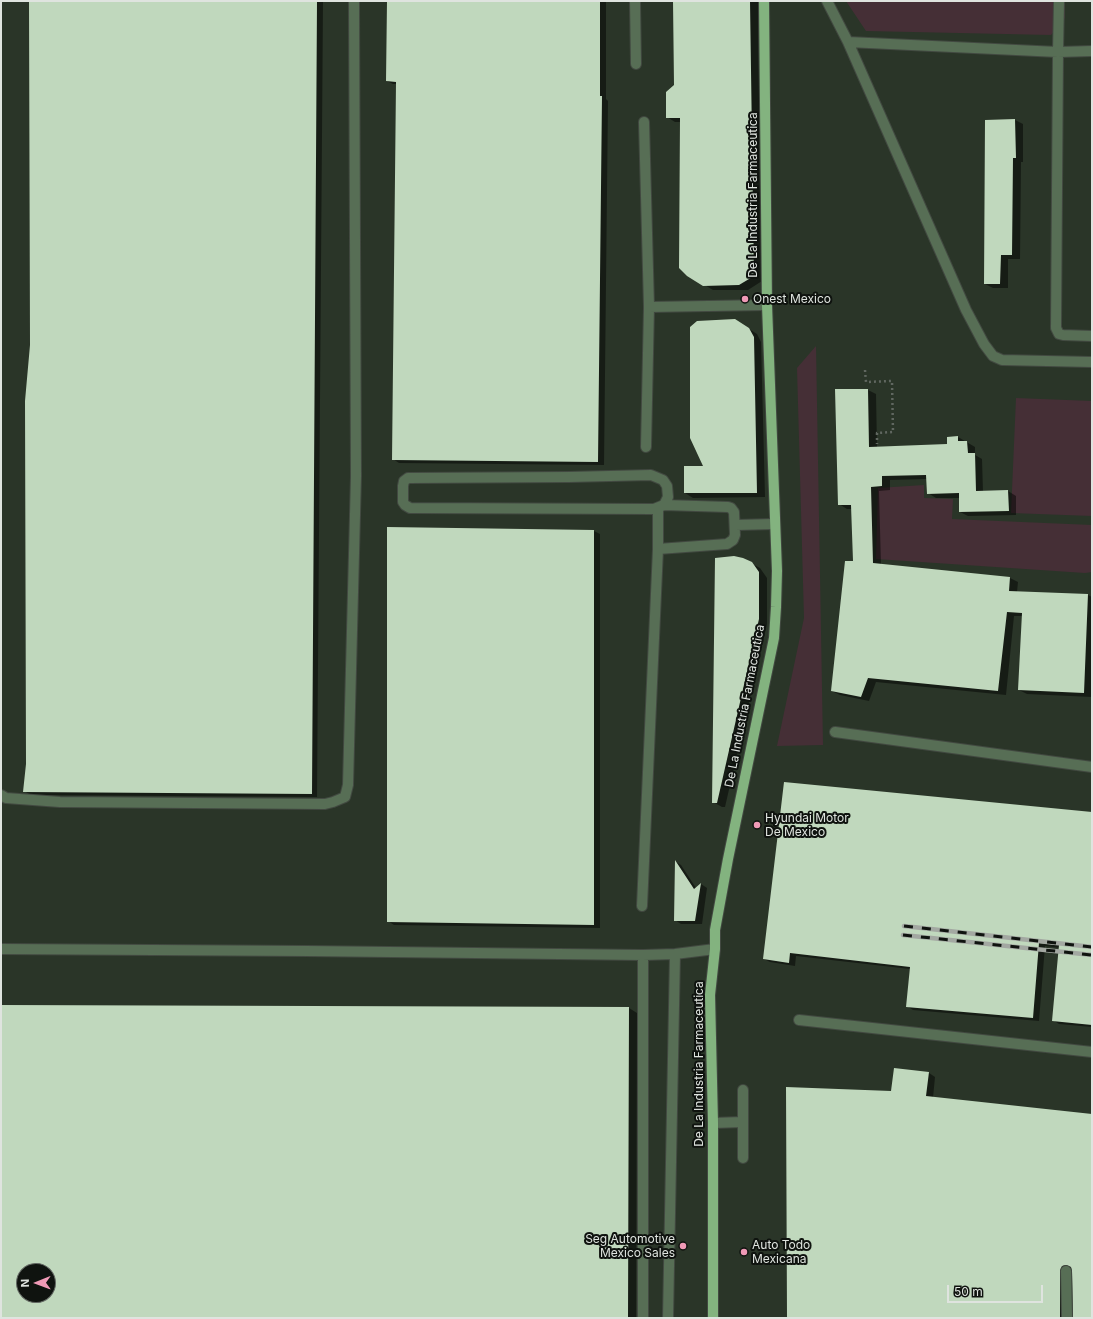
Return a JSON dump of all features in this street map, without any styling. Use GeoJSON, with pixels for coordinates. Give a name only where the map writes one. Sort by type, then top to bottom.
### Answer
{"type":"FeatureCollection","features":[{"type":"Feature","properties":{"kind":"main road","name":"De La Industria Farmaceutica"},"geometry":{"type":"LineString","coordinates":[[713,1318],[713,1123],[710,995],[715,949],[715,930],[724,879],[774,638],[777,571],[767,305],[764,1]]}},
{"type":"Feature","properties":{"kind":"lane"},"geometry":{"type":"LineString","coordinates":[[1,795],[6,798],[60,802],[325,804],[345,797],[348,785],[356,476],[354,1]]}},
{"type":"Feature","properties":{"kind":"lane"},"geometry":{"type":"LineString","coordinates":[[634,1],[636,64]]}},
{"type":"Feature","properties":{"kind":"lane"},"geometry":{"type":"LineString","coordinates":[[827,1],[848,42],[966,310],[984,344],[994,356],[1002,360],[1092,362]]}},
{"type":"Feature","properties":{"kind":"lane"},"geometry":{"type":"LineString","coordinates":[[1059,1],[1056,328],[1059,334],[1063,335],[1092,336]]}},
{"type":"Feature","properties":{"kind":"lane"},"geometry":{"type":"LineString","coordinates":[[848,42],[1058,52],[1092,51]]}},
{"type":"Feature","properties":{"kind":"lane"},"geometry":{"type":"LineString","coordinates":[[644,122],[649,307],[646,447]]}},
{"type":"Feature","properties":{"kind":"lane"},"geometry":{"type":"LineString","coordinates":[[649,307],[767,305]]}},
{"type":"Feature","properties":{"kind":"lane"},"geometry":{"type":"LineString","coordinates":[[642,906],[658,549],[661,507],[668,497],[667,486],[663,480],[651,475],[408,478],[404,481],[403,502],[410,508],[661,507],[731,508],[734,512],[735,535],[733,540],[727,544],[658,549]]}},
{"type":"Feature","properties":{"kind":"lane"},"geometry":{"type":"LineString","coordinates":[[735,525],[775,524]]}},
{"type":"Feature","properties":{"kind":"lane"},"geometry":{"type":"LineString","coordinates":[[834,732],[1092,766]]}},
{"type":"Feature","properties":{"kind":"lane"},"geometry":{"type":"LineString","coordinates":[[1,949],[299,950],[643,955],[675,954],[715,949]]}},
{"type":"Feature","properties":{"kind":"lane"},"geometry":{"type":"LineString","coordinates":[[668,1318],[675,954]]}},
{"type":"Feature","properties":{"kind":"lane"},"geometry":{"type":"LineString","coordinates":[[643,955],[643,1318]]}},
{"type":"Feature","properties":{"kind":"lane"},"geometry":{"type":"LineString","coordinates":[[799,1020],[1092,1052]]}},
{"type":"Feature","properties":{"kind":"lane"},"geometry":{"type":"LineString","coordinates":[[743,1090],[743,1158]]}},
{"type":"Feature","properties":{"kind":"lane"},"geometry":{"type":"LineString","coordinates":[[713,1123],[742,1122]]}},
{"type":"Feature","properties":{"kind":"lane"},"geometry":{"type":"LineString","coordinates":[[1066,1271],[1067,1318]]}},
{"type":"Feature","properties":{"kind":"path"},"geometry":{"type":"LineString","coordinates":[[865,370],[866,382],[892,381],[893,432],[877,433],[878,444]]}},
{"type":"Feature","properties":{"kind":"shaded area"},"geometry":{"type":"Polygon","coordinates":[[[1,1],[1092,1],[1092,1318],[1,1318],[1,1]]]}},
{"type":"Feature","properties":{"kind":"shaded area"},"geometry":{"type":"Polygon","coordinates":[[[846,1],[1065,1],[1065,18],[1051,35],[866,31],[846,1]]]}},
{"type":"Feature","properties":{"kind":"shaded area"},"geometry":{"type":"Polygon","coordinates":[[[816,346],[823,745],[777,746],[804,618],[797,368],[816,346]]]}},
{"type":"Feature","properties":{"kind":"shaded area"},"geometry":{"type":"Polygon","coordinates":[[[1016,398],[1092,401],[1092,516],[1011,513],[1016,398]]]}},
{"type":"Feature","properties":{"kind":"shaded area"},"geometry":{"type":"Polygon","coordinates":[[[924,485],[924,498],[953,499],[952,519],[1092,525],[1092,572],[1085,573],[876,559],[878,488],[924,485]]]}},
{"type":"Feature","properties":{"kind":"building"},"geometry":{"type":"Polygon","coordinates":[[[29,1],[317,1],[312,794],[23,792],[26,764],[25,401],[30,345],[29,1]]]}},
{"type":"Feature","properties":{"kind":"building"},"geometry":{"type":"Polygon","coordinates":[[[387,1],[600,1],[600,96],[602,96],[598,462],[392,460],[396,82],[386,81],[387,1]]]}},
{"type":"Feature","properties":{"kind":"building"},"geometry":{"type":"Polygon","coordinates":[[[673,1],[750,1],[754,276],[739,285],[703,286],[687,276],[679,268],[680,118],[666,118],[666,92],[674,85],[673,1]]]}},
{"type":"Feature","properties":{"kind":"building"},"geometry":{"type":"Polygon","coordinates":[[[1015,119],[1016,158],[1013,158],[1012,255],[1001,255],[1000,284],[984,284],[985,120],[1015,119]]]}},
{"type":"Feature","properties":{"kind":"building"},"geometry":{"type":"Polygon","coordinates":[[[735,319],[749,328],[754,337],[757,493],[684,493],[684,466],[703,466],[690,438],[690,327],[697,321],[735,319]]]}},
{"type":"Feature","properties":{"kind":"building"},"geometry":{"type":"Polygon","coordinates":[[[835,389],[868,389],[869,447],[947,444],[947,437],[958,436],[958,441],[967,441],[968,453],[975,453],[976,491],[1008,490],[1009,511],[959,512],[959,493],[927,494],[926,475],[882,476],[882,486],[871,487],[873,563],[1010,577],[1009,591],[1088,594],[1084,693],[1018,690],[1022,613],[1007,612],[998,691],[868,678],[861,697],[831,691],[845,561],[853,561],[851,505],[838,505],[835,389]]]}},
{"type":"Feature","properties":{"kind":"building"},"geometry":{"type":"Polygon","coordinates":[[[387,527],[594,530],[594,925],[387,922],[387,527]]]}},
{"type":"Feature","properties":{"kind":"building"},"geometry":{"type":"Polygon","coordinates":[[[734,556],[752,562],[759,572],[759,619],[717,803],[712,803],[715,558],[734,556]]]}},
{"type":"Feature","properties":{"kind":"building"},"geometry":{"type":"Polygon","coordinates":[[[784,782],[1092,812],[1092,1025],[1052,1021],[1059,945],[1039,943],[1033,1018],[906,1007],[910,967],[790,953],[789,963],[763,959],[784,782]]]}},
{"type":"Feature","properties":{"kind":"building"},"geometry":{"type":"Polygon","coordinates":[[[675,860],[694,889],[701,883],[695,921],[674,921],[675,860]]]}},
{"type":"Feature","properties":{"kind":"building"},"geometry":{"type":"Polygon","coordinates":[[[1,1005],[629,1007],[628,1318],[1,1318],[1,1005]]]}},
{"type":"Feature","properties":{"kind":"building"},"geometry":{"type":"Polygon","coordinates":[[[894,1068],[929,1072],[926,1096],[1092,1114],[1092,1318],[1073,1318],[1072,1271],[1071,1267],[1066,1265],[1062,1266],[1060,1271],[1060,1318],[787,1318],[786,1087],[891,1091],[894,1068]]]}},
{"type":"Feature","properties":{"kind":"railway"},"geometry":{"type":"LineString","coordinates":[[904,926],[1092,947]]}},
{"type":"Feature","properties":{"kind":"railway"},"geometry":{"type":"LineString","coordinates":[[903,935],[1092,955]]}},
{"type":"Feature","properties":{"kind":"place","name":"Onest Mexico"},"geometry":{"type":"Point","coordinates":[745,299]}},
{"type":"Feature","properties":{"kind":"place","name":"Hyundai Motor De Mexico"},"geometry":{"type":"Point","coordinates":[757,825]}},
{"type":"Feature","properties":{"kind":"place","name":"Seg Automotive Mexico Sales"},"geometry":{"type":"Point","coordinates":[683,1246]}},
{"type":"Feature","properties":{"kind":"place","name":"Auto Todo Mexicana"},"geometry":{"type":"Point","coordinates":[744,1252]}}]}
